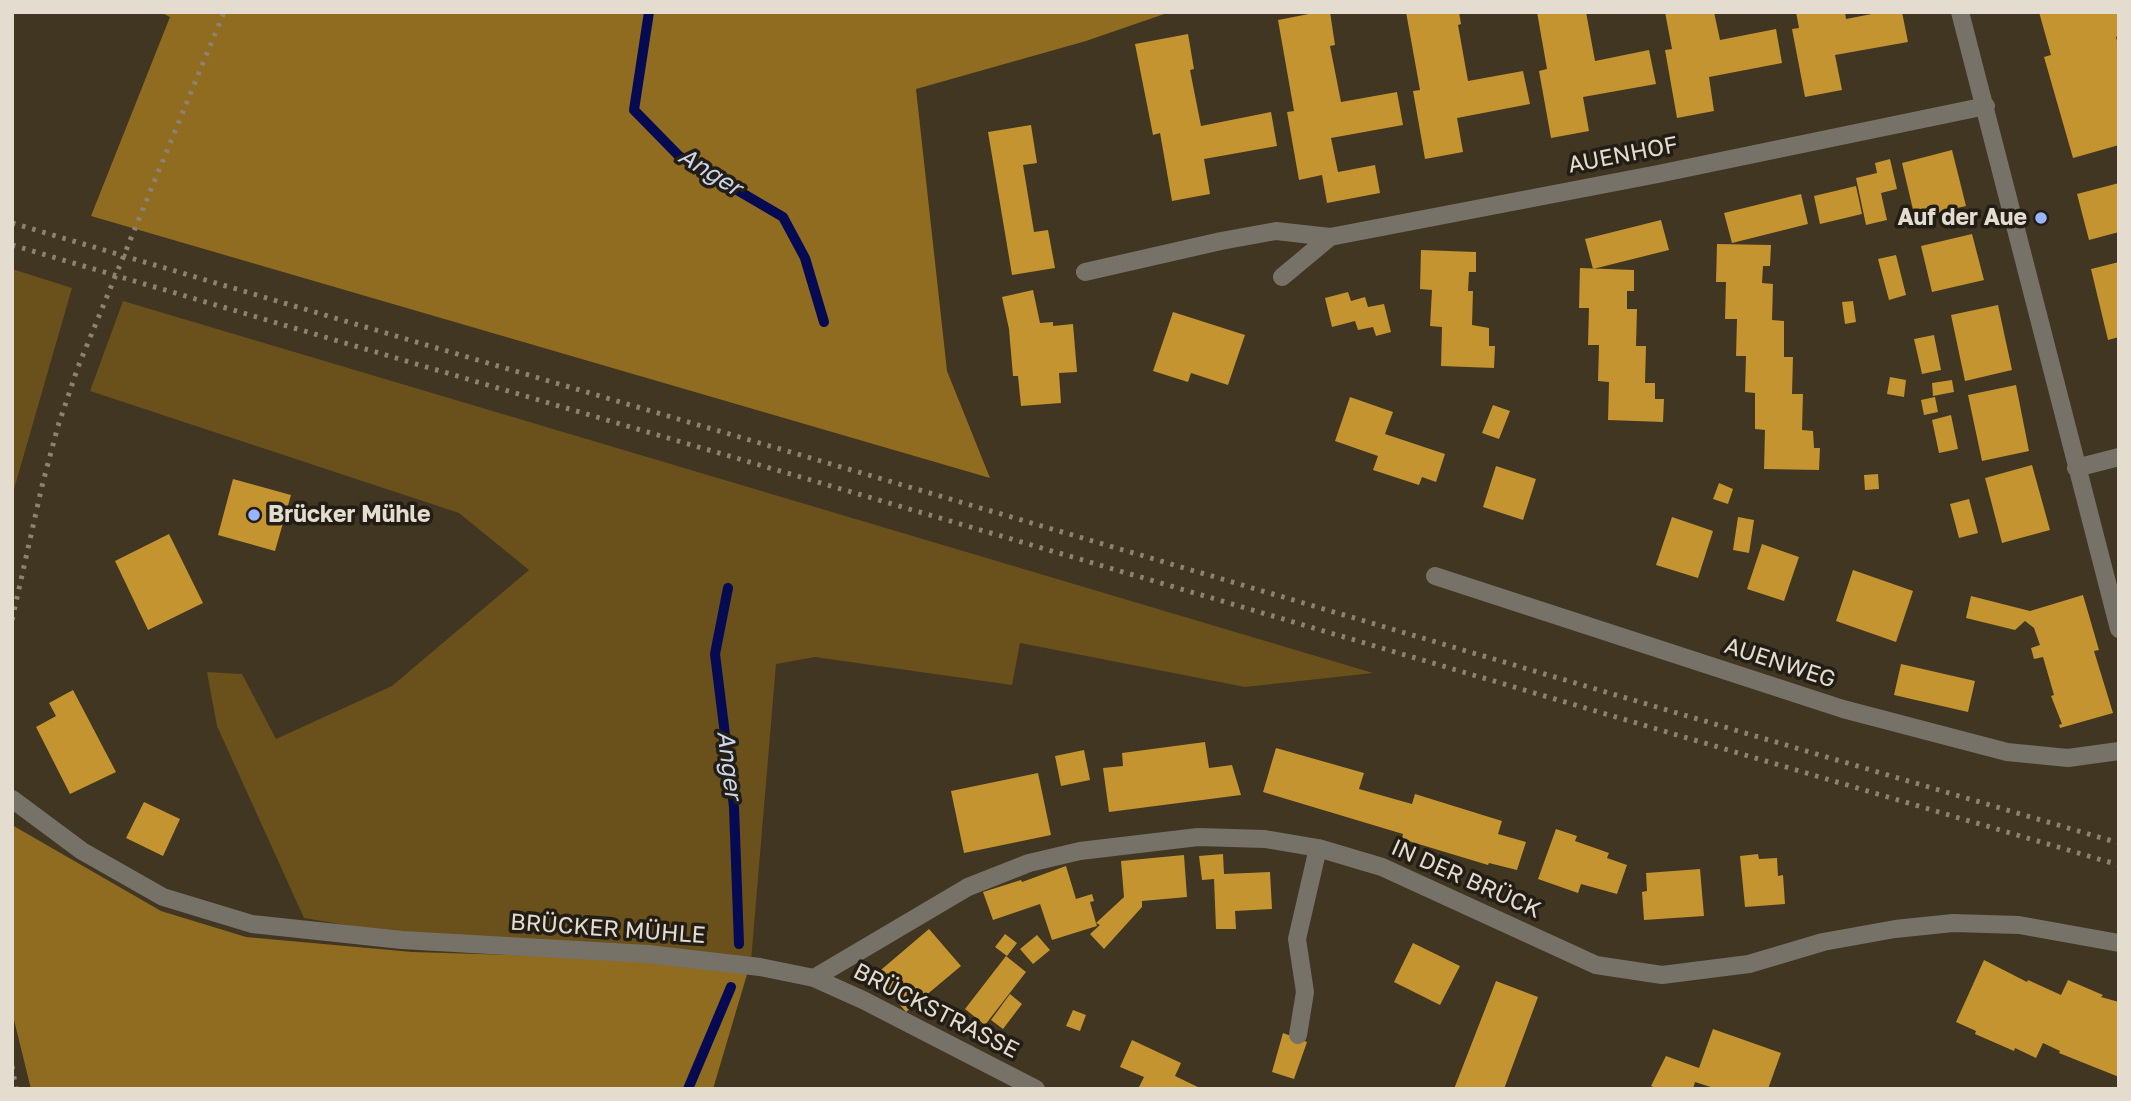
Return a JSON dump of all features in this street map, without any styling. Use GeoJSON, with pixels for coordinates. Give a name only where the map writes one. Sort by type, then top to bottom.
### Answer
{"type":"FeatureCollection","features":[{"type":"Feature","properties":{"kind":"street"},"geometry":{"type":"LineString","coordinates":[[1960,12],[2119,629]]}},
{"type":"Feature","properties":{"kind":"street","name":"AUENHOF"},"geometry":{"type":"LineString","coordinates":[[1282,277],[1330,237],[1658,174],[1986,106]]}},
{"type":"Feature","properties":{"kind":"street"},"geometry":{"type":"LineString","coordinates":[[1085,272],[1276,231],[1330,237]]}},
{"type":"Feature","properties":{"kind":"street"},"geometry":{"type":"LineString","coordinates":[[2076,468],[2119,457]]}},
{"type":"Feature","properties":{"kind":"street","name":"AUENWEG"},"geometry":{"type":"LineString","coordinates":[[1434,576],[1843,709],[1994,749],[2068,758],[2119,751]]}},
{"type":"Feature","properties":{"kind":"street","name":"BRÜCKER MÜHLE"},"geometry":{"type":"LineString","coordinates":[[12,799],[82,851],[163,897],[252,924],[402,940],[648,954],[746,966],[814,978]]}},
{"type":"Feature","properties":{"kind":"street","name":"IN DER BRÜCK"},"geometry":{"type":"LineString","coordinates":[[814,978],[968,887],[1029,863],[1080,851],[1198,837],[1265,839],[1318,848],[1382,867],[1596,965],[1662,975],[1749,964],[1823,943],[1895,929],[1953,923],[2019,925],[2119,943]]}},
{"type":"Feature","properties":{"kind":"street"},"geometry":{"type":"LineString","coordinates":[[1297,1035],[1305,992],[1297,939],[1318,848]]}},
{"type":"Feature","properties":{"kind":"street","name":"BRÜCKSTRASSE"},"geometry":{"type":"LineString","coordinates":[[814,978],[863,1000],[1036,1089]]}},
{"type":"Feature","properties":{"kind":"shaded area"},"geometry":{"type":"Polygon","coordinates":[[[160,12],[1170,12],[1086,41],[916,89],[947,371],[990,478],[91,216],[170,17],[160,12]]]}},
{"type":"Feature","properties":{"kind":"shaded area"},"geometry":{"type":"Polygon","coordinates":[[[12,269],[72,288],[12,496],[12,269]]]}},
{"type":"Feature","properties":{"kind":"shaded area"},"geometry":{"type":"Polygon","coordinates":[[[123,301],[1373,673],[1245,687],[1020,643],[1012,685],[815,657],[776,664],[751,961],[410,936],[304,918],[217,726],[207,672],[242,674],[276,739],[392,686],[529,570],[459,513],[90,391],[123,301]]]}},
{"type":"Feature","properties":{"kind":"shaded area"},"geometry":{"type":"Polygon","coordinates":[[[12,825],[161,911],[246,937],[412,952],[648,959],[748,971],[713,1089],[31,1089],[12,1012],[12,825]]]}},
{"type":"Feature","properties":{"kind":"building"},"geometry":{"type":"Polygon","coordinates":[[[1330,12],[1335,45],[1330,46],[1341,102],[1397,92],[1403,125],[1331,138],[1338,172],[1375,165],[1380,193],[1327,203],[1322,175],[1299,180],[1287,112],[1294,111],[1278,20],[1330,12]]]}},
{"type":"Feature","properties":{"kind":"building"},"geometry":{"type":"Polygon","coordinates":[[[1406,12],[1459,12],[1461,24],[1458,25],[1468,81],[1523,71],[1530,104],[1457,118],[1463,152],[1425,159],[1413,91],[1420,90],[1406,12]]]}},
{"type":"Feature","properties":{"kind":"building"},"geometry":{"type":"Polygon","coordinates":[[[1537,12],[1586,12],[1595,61],[1649,50],[1656,84],[1583,97],[1589,131],[1551,138],[1539,71],[1547,69],[1537,12]]]}},
{"type":"Feature","properties":{"kind":"building"},"geometry":{"type":"Polygon","coordinates":[[[1665,12],[1714,12],[1720,40],[1776,29],[1782,63],[1709,77],[1714,111],[1677,118],[1665,50],[1672,49],[1665,12]]]}},
{"type":"Feature","properties":{"kind":"building"},"geometry":{"type":"Polygon","coordinates":[[[1796,12],[1845,12],[1846,19],[1882,12],[1902,12],[1908,42],[1835,55],[1842,90],[1805,97],[1792,29],[1799,28],[1796,12]]]}},
{"type":"Feature","properties":{"kind":"building"},"geometry":{"type":"Polygon","coordinates":[[[2039,12],[2117,12],[2119,145],[2073,158],[2044,57],[2051,55],[2039,12]]]}},
{"type":"Feature","properties":{"kind":"building"},"geometry":{"type":"Polygon","coordinates":[[[1188,34],[1194,69],[1190,70],[1201,126],[1271,112],[1277,146],[1204,159],[1210,194],[1172,201],[1160,133],[1153,135],[1135,44],[1188,34]]]}},
{"type":"Feature","properties":{"kind":"building"},"geometry":{"type":"Polygon","coordinates":[[[1031,125],[1037,163],[1023,165],[1034,232],[1048,230],[1055,268],[1012,275],[988,132],[1031,125]]]}},
{"type":"Feature","properties":{"kind":"building"},"geometry":{"type":"Polygon","coordinates":[[[1952,150],[1966,206],[1915,218],[1902,163],[1952,150]]]}},
{"type":"Feature","properties":{"kind":"building"},"geometry":{"type":"Polygon","coordinates":[[[1890,159],[1897,189],[1881,193],[1887,220],[1866,225],[1856,178],[1877,173],[1875,163],[1890,159]]]}},
{"type":"Feature","properties":{"kind":"building"},"geometry":{"type":"Polygon","coordinates":[[[2119,183],[2119,232],[2089,240],[2077,194],[2119,183]]]}},
{"type":"Feature","properties":{"kind":"building"},"geometry":{"type":"Polygon","coordinates":[[[1856,186],[1862,214],[1820,224],[1814,196],[1856,186]]]}},
{"type":"Feature","properties":{"kind":"building"},"geometry":{"type":"Polygon","coordinates":[[[1801,194],[1808,224],[1732,243],[1724,213],[1801,194]]]}},
{"type":"Feature","properties":{"kind":"building"},"geometry":{"type":"Polygon","coordinates":[[[1661,220],[1669,250],[1593,269],[1585,239],[1661,220]]]}},
{"type":"Feature","properties":{"kind":"building"},"geometry":{"type":"Polygon","coordinates":[[[1972,234],[1984,280],[1932,292],[1921,246],[1972,234]]]}},
{"type":"Feature","properties":{"kind":"building"},"geometry":{"type":"Polygon","coordinates":[[[1717,244],[1771,245],[1770,266],[1763,266],[1762,283],[1773,284],[1772,320],[1784,321],[1784,357],[1793,357],[1792,394],[1803,394],[1802,430],[1813,431],[1814,448],[1820,448],[1819,470],[1764,469],[1765,430],[1755,429],[1755,393],[1745,392],[1746,356],[1736,356],[1737,319],[1725,319],[1726,282],[1716,282],[1717,244]]]}},
{"type":"Feature","properties":{"kind":"building"},"geometry":{"type":"Polygon","coordinates":[[[1421,250],[1476,252],[1476,272],[1469,272],[1468,291],[1473,291],[1472,325],[1489,328],[1489,346],[1495,346],[1494,368],[1441,366],[1442,327],[1430,326],[1432,290],[1420,289],[1421,250]]]}},
{"type":"Feature","properties":{"kind":"building"},"geometry":{"type":"Polygon","coordinates":[[[1896,255],[1906,295],[1889,300],[1878,259],[1896,255]]]}},
{"type":"Feature","properties":{"kind":"building"},"geometry":{"type":"Polygon","coordinates":[[[2119,262],[2119,337],[2108,340],[2091,269],[2119,262]]]}},
{"type":"Feature","properties":{"kind":"building"},"geometry":{"type":"Polygon","coordinates":[[[1580,268],[1634,270],[1634,291],[1627,291],[1627,309],[1637,309],[1636,346],[1646,346],[1645,383],[1655,383],[1655,399],[1664,399],[1663,422],[1608,420],[1609,382],[1598,381],[1599,345],[1588,345],[1589,308],[1579,308],[1580,268]]]}},
{"type":"Feature","properties":{"kind":"building"},"geometry":{"type":"Polygon","coordinates":[[[1033,290],[1040,323],[1053,322],[1053,326],[1073,324],[1077,372],[1059,373],[1061,403],[1021,406],[1018,376],[1013,376],[1009,329],[1002,297],[1033,290]]]}},
{"type":"Feature","properties":{"kind":"building"},"geometry":{"type":"Polygon","coordinates":[[[1348,292],[1351,301],[1365,297],[1368,307],[1384,304],[1391,332],[1376,336],[1373,327],[1358,330],[1355,321],[1332,327],[1325,298],[1348,292]]]}},
{"type":"Feature","properties":{"kind":"building"},"geometry":{"type":"Polygon","coordinates":[[[1853,301],[1856,322],[1845,324],[1842,302],[1853,301]]]}},
{"type":"Feature","properties":{"kind":"building"},"geometry":{"type":"Polygon","coordinates":[[[1998,305],[2012,370],[1965,381],[1951,315],[1998,305]]]}},
{"type":"Feature","properties":{"kind":"building"},"geometry":{"type":"Polygon","coordinates":[[[1173,312],[1245,335],[1228,385],[1191,373],[1188,382],[1153,371],[1173,312]]]}},
{"type":"Feature","properties":{"kind":"building"},"geometry":{"type":"Polygon","coordinates":[[[1934,335],[1941,370],[1922,374],[1914,339],[1934,335]]]}},
{"type":"Feature","properties":{"kind":"building"},"geometry":{"type":"Polygon","coordinates":[[[1890,377],[1906,380],[1904,397],[1887,394],[1890,377]]]}},
{"type":"Feature","properties":{"kind":"building"},"geometry":{"type":"Polygon","coordinates":[[[1952,380],[1954,392],[1933,396],[1932,383],[1952,380]]]}},
{"type":"Feature","properties":{"kind":"building"},"geometry":{"type":"Polygon","coordinates":[[[2016,385],[2029,451],[1982,461],[1968,395],[2016,385]]]}},
{"type":"Feature","properties":{"kind":"building"},"geometry":{"type":"Polygon","coordinates":[[[1350,397],[1393,412],[1385,434],[1445,454],[1436,482],[1422,477],[1419,485],[1373,470],[1378,456],[1335,441],[1350,397]]]}},
{"type":"Feature","properties":{"kind":"building"},"geometry":{"type":"Polygon","coordinates":[[[1935,397],[1938,412],[1924,415],[1921,400],[1935,397]]]}},
{"type":"Feature","properties":{"kind":"building"},"geometry":{"type":"Polygon","coordinates":[[[1493,405],[1510,411],[1499,439],[1482,433],[1493,405]]]}},
{"type":"Feature","properties":{"kind":"building"},"geometry":{"type":"Polygon","coordinates":[[[1951,415],[1958,449],[1939,453],[1932,420],[1951,415]]]}},
{"type":"Feature","properties":{"kind":"building"},"geometry":{"type":"Polygon","coordinates":[[[2032,465],[2050,530],[2002,543],[1985,478],[2032,465]]]}},
{"type":"Feature","properties":{"kind":"building"},"geometry":{"type":"Polygon","coordinates":[[[1496,466],[1536,479],[1523,520],[1483,507],[1496,466]]]}},
{"type":"Feature","properties":{"kind":"building"},"geometry":{"type":"Polygon","coordinates":[[[1878,474],[1879,489],[1865,490],[1864,475],[1878,474]]]}},
{"type":"Feature","properties":{"kind":"building","name":"Brücker Mühle"},"geometry":{"type":"Polygon","coordinates":[[[233,479],[291,495],[275,551],[218,535],[233,479]]]}},
{"type":"Feature","properties":{"kind":"building"},"geometry":{"type":"Polygon","coordinates":[[[1719,483],[1733,489],[1728,504],[1713,499],[1719,483]]]}},
{"type":"Feature","properties":{"kind":"building"},"geometry":{"type":"Polygon","coordinates":[[[1969,499],[1978,533],[1959,538],[1950,504],[1969,499]]]}},
{"type":"Feature","properties":{"kind":"building"},"geometry":{"type":"Polygon","coordinates":[[[1672,517],[1713,531],[1698,578],[1656,565],[1672,517]]]}},
{"type":"Feature","properties":{"kind":"building"},"geometry":{"type":"Polygon","coordinates":[[[1738,517],[1754,520],[1749,553],[1733,550],[1738,517]]]}},
{"type":"Feature","properties":{"kind":"building"},"geometry":{"type":"Polygon","coordinates":[[[169,534],[203,603],[148,630],[115,561],[169,534]]]}},
{"type":"Feature","properties":{"kind":"building"},"geometry":{"type":"Polygon","coordinates":[[[1762,544],[1799,557],[1784,601],[1747,589],[1762,544]]]}},
{"type":"Feature","properties":{"kind":"building"},"geometry":{"type":"Polygon","coordinates":[[[1853,570],[1913,591],[1896,642],[1836,621],[1853,570]]]}},
{"type":"Feature","properties":{"kind":"building"},"geometry":{"type":"Polygon","coordinates":[[[2083,595],[2099,650],[2094,651],[2113,713],[2060,728],[2059,725],[2062,724],[2051,696],[2054,695],[2043,657],[2034,659],[2031,648],[2040,645],[2034,628],[2025,621],[2015,630],[1966,618],[1971,596],[2030,611],[2083,595]]]}},
{"type":"Feature","properties":{"kind":"building"},"geometry":{"type":"Polygon","coordinates":[[[1901,664],[1975,681],[1968,712],[1894,695],[1901,664]]]}},
{"type":"Feature","properties":{"kind":"building"},"geometry":{"type":"Polygon","coordinates":[[[73,690],[116,772],[70,794],[36,727],[56,716],[49,703],[73,690]]]}},
{"type":"Feature","properties":{"kind":"building"},"geometry":{"type":"Polygon","coordinates":[[[1205,742],[1209,768],[1232,765],[1241,795],[1109,812],[1103,768],[1123,766],[1122,753],[1205,742]]]}},
{"type":"Feature","properties":{"kind":"building"},"geometry":{"type":"Polygon","coordinates":[[[1276,748],[1364,773],[1359,789],[1412,804],[1415,794],[1502,821],[1498,834],[1526,842],[1517,870],[1489,863],[1488,865],[1402,839],[1403,834],[1263,792],[1276,748]]]}},
{"type":"Feature","properties":{"kind":"building"},"geometry":{"type":"Polygon","coordinates":[[[1084,750],[1090,780],[1061,786],[1055,756],[1084,750]]]}},
{"type":"Feature","properties":{"kind":"building"},"geometry":{"type":"Polygon","coordinates":[[[1038,773],[1051,835],[964,853],[951,791],[1038,773]]]}},
{"type":"Feature","properties":{"kind":"building"},"geometry":{"type":"Polygon","coordinates":[[[144,802],[180,819],[163,856],[126,838],[144,802]]]}},
{"type":"Feature","properties":{"kind":"building"},"geometry":{"type":"Polygon","coordinates":[[[1556,829],[1577,836],[1575,841],[1609,853],[1607,858],[1627,865],[1617,894],[1581,884],[1578,893],[1538,879],[1556,829]]]}},
{"type":"Feature","properties":{"kind":"building"},"geometry":{"type":"Polygon","coordinates":[[[1223,854],[1224,874],[1270,872],[1272,909],[1235,911],[1236,929],[1216,929],[1214,879],[1202,880],[1199,856],[1223,854]]]}},
{"type":"Feature","properties":{"kind":"building"},"geometry":{"type":"Polygon","coordinates":[[[1758,854],[1759,859],[1777,858],[1778,876],[1783,875],[1785,904],[1745,907],[1740,856],[1758,854]]]}},
{"type":"Feature","properties":{"kind":"building"},"geometry":{"type":"Polygon","coordinates":[[[1184,855],[1187,897],[1142,901],[1142,907],[1104,949],[1090,934],[1100,925],[1096,923],[1124,897],[1121,861],[1184,855]]]}},
{"type":"Feature","properties":{"kind":"building"},"geometry":{"type":"Polygon","coordinates":[[[1066,866],[1076,899],[1092,894],[1094,901],[1090,902],[1097,926],[1052,940],[1040,904],[993,920],[983,892],[1021,880],[1022,882],[1066,866]]]}},
{"type":"Feature","properties":{"kind":"building"},"geometry":{"type":"Polygon","coordinates":[[[1700,869],[1704,916],[1644,920],[1642,892],[1647,891],[1646,873],[1700,869]]]}},
{"type":"Feature","properties":{"kind":"building"},"geometry":{"type":"Polygon","coordinates":[[[929,929],[961,966],[906,1012],[875,975],[929,929]]]}},
{"type":"Feature","properties":{"kind":"building"},"geometry":{"type":"Polygon","coordinates":[[[1005,934],[1017,943],[1007,956],[995,947],[1005,934]]]}},
{"type":"Feature","properties":{"kind":"building"},"geometry":{"type":"Polygon","coordinates":[[[1037,935],[1050,950],[1033,964],[1020,949],[1037,935]]]}},
{"type":"Feature","properties":{"kind":"building"},"geometry":{"type":"Polygon","coordinates":[[[1413,943],[1460,966],[1440,1005],[1394,982],[1413,943]]]}},
{"type":"Feature","properties":{"kind":"building"},"geometry":{"type":"Polygon","coordinates":[[[1006,956],[1026,972],[985,1025],[965,1009],[1006,956]]]}},
{"type":"Feature","properties":{"kind":"building"},"geometry":{"type":"Polygon","coordinates":[[[1984,960],[2027,982],[2028,980],[2061,995],[2068,980],[2103,995],[2101,997],[2119,1002],[2119,1077],[2059,1053],[2060,1051],[2043,1043],[2036,1058],[2015,1048],[2014,1051],[1975,1034],[1976,1031],[1956,1022],[1984,960]]]}},
{"type":"Feature","properties":{"kind":"building"},"geometry":{"type":"Polygon","coordinates":[[[1496,981],[1538,997],[1504,1089],[1454,1089],[1496,981]]]}},
{"type":"Feature","properties":{"kind":"building"},"geometry":{"type":"Polygon","coordinates":[[[1010,994],[1022,1004],[1003,1029],[991,1020],[1010,994]]]}},
{"type":"Feature","properties":{"kind":"building"},"geometry":{"type":"Polygon","coordinates":[[[1073,1010],[1086,1015],[1080,1031],[1066,1026],[1073,1010]]]}},
{"type":"Feature","properties":{"kind":"building"},"geometry":{"type":"Polygon","coordinates":[[[1713,1029],[1781,1053],[1768,1089],[1717,1089],[1695,1082],[1693,1089],[1658,1089],[1651,1086],[1666,1056],[1699,1068],[1713,1029]]]}},
{"type":"Feature","properties":{"kind":"building"},"geometry":{"type":"Polygon","coordinates":[[[1283,1033],[1307,1042],[1294,1079],[1272,1072],[1283,1033]]]}},
{"type":"Feature","properties":{"kind":"building"},"geometry":{"type":"Polygon","coordinates":[[[1132,1040],[1181,1063],[1175,1076],[1202,1089],[1138,1089],[1144,1077],[1120,1067],[1132,1040]]]}},
{"type":"Feature","properties":{"kind":"waterway","name":"Anger"},"geometry":{"type":"LineString","coordinates":[[649,12],[634,110],[679,156],[783,217],[805,258],[824,322]]}},
{"type":"Feature","properties":{"kind":"waterway","name":"Anger"},"geometry":{"type":"LineString","coordinates":[[728,588],[715,654],[734,807],[739,944]]}},
{"type":"Feature","properties":{"kind":"waterway","name":"Anger"},"geometry":{"type":"LineString","coordinates":[[688,1089],[731,987]]}},
{"type":"Feature","properties":{"kind":"railway"},"geometry":{"type":"LineString","coordinates":[[12,620],[42,486],[78,367],[224,12]]}},
{"type":"Feature","properties":{"kind":"railway"},"geometry":{"type":"LineString","coordinates":[[12,223],[2119,843]]}},
{"type":"Feature","properties":{"kind":"railway"},"geometry":{"type":"LineString","coordinates":[[12,245],[2119,865]]}},
{"type":"Feature","properties":{"kind":"railway"},"geometry":{"type":"LineString","coordinates":[[12,1066],[16,1089]]}},
{"type":"Feature","properties":{"kind":"place","name":"Auf der Aue"},"geometry":{"type":"Point","coordinates":[2041,218]}},
{"type":"Feature","properties":{"kind":"place","name":"Brücker Mühle"},"geometry":{"type":"Point","coordinates":[254,515]}}]}
